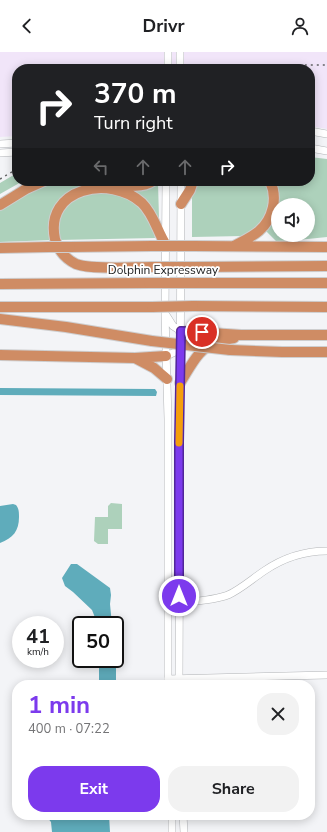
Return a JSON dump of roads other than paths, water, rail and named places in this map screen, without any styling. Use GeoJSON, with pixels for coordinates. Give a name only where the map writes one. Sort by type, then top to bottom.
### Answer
{"type":"FeatureCollection","features":[{"type":"Feature","properties":{"kind":"highway"},"geometry":{"type":"LineString","coordinates":[[0,205],[33,186]]}},
{"type":"Feature","properties":{"kind":"highway"},"geometry":{"type":"LineString","coordinates":[[181,204],[190,186]]}},
{"type":"Feature","properties":{"kind":"highway"},"geometry":{"type":"LineString","coordinates":[[233,246],[258,232],[268,220],[274,198],[272,186]]}},
{"type":"Feature","properties":{"kind":"highway"},"geometry":{"type":"LineString","coordinates":[[166,245],[160,236],[154,220],[145,207],[134,198],[121,191],[104,188],[87,190],[68,198],[61,206],[55,218],[54,232],[59,250],[72,261],[86,266],[327,266]]}},
{"type":"Feature","properties":{"kind":"highway"},"geometry":{"type":"LineString","coordinates":[[291,246],[327,240]]}},
{"type":"Feature","properties":{"kind":"highway"},"geometry":{"type":"LineString","coordinates":[[0,248],[70,246],[327,247]]}},
{"type":"Feature","properties":{"kind":"highway","name":"Dolphin Expressway"},"geometry":{"type":"LineString","coordinates":[[0,284],[327,283]]}},
{"type":"Feature","properties":{"kind":"highway"},"geometry":{"type":"LineString","coordinates":[[0,307],[327,306]]}},
{"type":"Feature","properties":{"kind":"highway"},"geometry":{"type":"LineString","coordinates":[[0,319],[66,327],[152,341],[230,350],[327,352]]}},
{"type":"Feature","properties":{"kind":"highway"},"geometry":{"type":"LineString","coordinates":[[181,331],[241,335],[327,335]]}},
{"type":"Feature","properties":{"kind":"highway"},"geometry":{"type":"LineString","coordinates":[[180,383],[195,358],[205,348],[216,342],[232,339],[241,335]]}},
{"type":"Feature","properties":{"kind":"highway"},"geometry":{"type":"LineString","coordinates":[[0,355],[135,358],[166,356]]}},
{"type":"Feature","properties":{"kind":"highway"},"geometry":{"type":"LineString","coordinates":[[135,358],[154,368],[167,379]]}},
{"type":"Feature","properties":{"kind":"main road"},"geometry":{"type":"LineString","coordinates":[[168,52],[168,64]]}},
{"type":"Feature","properties":{"kind":"main road"},"geometry":{"type":"LineString","coordinates":[[180,52],[180,64]]}},
{"type":"Feature","properties":{"kind":"main road"},"geometry":{"type":"LineString","coordinates":[[315,132],[327,134]]}},
{"type":"Feature","properties":{"kind":"main road"},"geometry":{"type":"LineString","coordinates":[[0,144],[12,143]]}},
{"type":"Feature","properties":{"kind":"main road"},"geometry":{"type":"LineString","coordinates":[[315,149],[327,151]]}},
{"type":"Feature","properties":{"kind":"main road"},"geometry":{"type":"LineString","coordinates":[[0,153],[12,152]]}},
{"type":"Feature","properties":{"kind":"main road"},"geometry":{"type":"LineString","coordinates":[[166,186],[165,314],[167,379],[168,680]]}},
{"type":"Feature","properties":{"kind":"main road"},"geometry":{"type":"LineString","coordinates":[[179,680],[181,186]]}},
{"type":"Feature","properties":{"kind":"main road"},"geometry":{"type":"LineString","coordinates":[[165,314],[173,326],[181,331]]}},
{"type":"Feature","properties":{"kind":"main road"},"geometry":{"type":"LineString","coordinates":[[166,356],[175,352],[181,342]]}},
{"type":"Feature","properties":{"kind":"main road"},"geometry":{"type":"LineString","coordinates":[[168,604],[207,600],[223,596],[236,591],[286,558],[307,552],[327,551]]}},
{"type":"Feature","properties":{"kind":"main road"},"geometry":{"type":"LineString","coordinates":[[221,680],[327,675]]}},
{"type":"Feature","properties":{"kind":"main road"},"geometry":{"type":"LineString","coordinates":[[172,820],[172,832]]}},
{"type":"Feature","properties":{"kind":"main road"},"geometry":{"type":"LineString","coordinates":[[183,820],[184,832]]}},
{"type":"Feature","properties":{"kind":"water"},"geometry":{"type":"Polygon","coordinates":[[[0,388],[155,389],[157,392],[156,396],[0,395],[0,388]]]}},
{"type":"Feature","properties":{"kind":"water"},"geometry":{"type":"Polygon","coordinates":[[[16,505],[19,511],[18,526],[12,536],[0,543],[0,506],[16,505]]]}},
{"type":"Feature","properties":{"kind":"water"},"geometry":{"type":"Polygon","coordinates":[[[71,564],[77,564],[110,588],[111,616],[94,616],[92,610],[65,586],[62,578],[71,564]]]}},
{"type":"Feature","properties":{"kind":"water"},"geometry":{"type":"Polygon","coordinates":[[[99,668],[116,668],[116,680],[99,680],[99,668]]]}},
{"type":"Feature","properties":{"kind":"water"},"geometry":{"type":"Polygon","coordinates":[[[49,820],[109,820],[110,832],[52,832],[51,822],[49,820]]]}},
{"type":"Feature","properties":{"kind":"railway"},"geometry":{"type":"LineString","coordinates":[[315,65],[327,65]]}},
{"type":"Feature","properties":{"kind":"railway"},"geometry":{"type":"LineString","coordinates":[[0,179],[12,172]]}}]}
